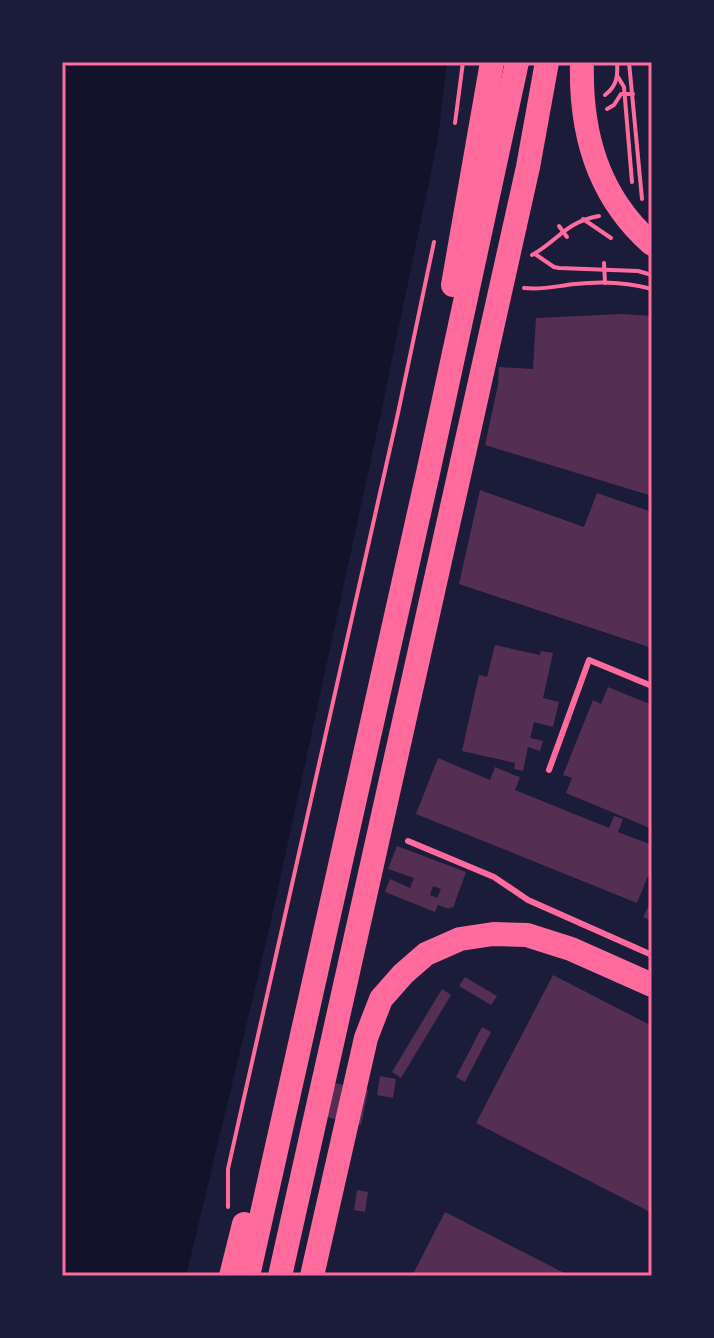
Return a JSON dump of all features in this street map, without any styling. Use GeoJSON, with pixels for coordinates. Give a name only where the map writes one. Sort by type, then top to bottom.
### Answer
{"type":"FeatureCollection","features":[{"type":"Feature","properties":{"kind":"highway"},"geometry":{"type":"LineString","coordinates":[[428,473],[427,414],[492,62]]}},
{"type":"Feature","properties":{"kind":"highway"},"geometry":{"type":"LineString","coordinates":[[248,1276],[517,62]]}},
{"type":"Feature","properties":{"kind":"highway"},"geometry":{"type":"LineString","coordinates":[[280,1276],[528,167],[547,62]]}},
{"type":"Feature","properties":{"kind":"highway"},"geometry":{"type":"LineString","coordinates":[[582,62],[585,124],[594,158],[608,191],[627,218],[652,244]]}},
{"type":"Feature","properties":{"kind":"highway"},"geometry":{"type":"LineString","coordinates":[[231,1276],[303,989],[340,869]]}},
{"type":"Feature","properties":{"kind":"highway"},"geometry":{"type":"LineString","coordinates":[[312,1276],[366,1038],[381,999],[426,954],[460,939],[493,934],[527,935],[571,949],[652,985]]}},
{"type":"Feature","properties":{"kind":"lane"},"geometry":{"type":"LineString","coordinates":[[549,770],[589,660],[652,686]]}},
{"type":"Feature","properties":{"kind":"lane"},"geometry":{"type":"LineString","coordinates":[[408,841],[494,877],[528,900],[652,955]]}},
{"type":"Feature","properties":{"kind":"path"},"geometry":{"type":"LineString","coordinates":[[455,124],[463,62]]}},
{"type":"Feature","properties":{"kind":"path"},"geometry":{"type":"LineString","coordinates":[[629,62],[643,201]]}},
{"type":"Feature","properties":{"kind":"path"},"geometry":{"type":"LineString","coordinates":[[618,77],[624,87],[632,182]]}},
{"type":"Feature","properties":{"kind":"path"},"geometry":{"type":"LineString","coordinates":[[525,256],[535,254],[583,219],[603,215]]}},
{"type":"Feature","properties":{"kind":"path"},"geometry":{"type":"LineString","coordinates":[[559,226],[567,237]]}},
{"type":"Feature","properties":{"kind":"path"},"geometry":{"type":"LineString","coordinates":[[228,1209],[228,1169],[398,413],[436,230]]}},
{"type":"Feature","properties":{"kind":"path"},"geometry":{"type":"LineString","coordinates":[[535,254],[559,268],[604,266],[652,275]]}},
{"type":"Feature","properties":{"kind":"path"},"geometry":{"type":"LineString","coordinates":[[604,266],[605,283]]}},
{"type":"Feature","properties":{"kind":"path"},"geometry":{"type":"LineString","coordinates":[[517,287],[543,290],[577,284],[622,282],[652,289]]}},
{"type":"Feature","properties":{"kind":"shaded area"},"geometry":{"type":"Polygon","coordinates":[[[62,62],[447,62],[438,138],[381,413],[269,930],[186,1276],[62,1276],[62,62]]]}},
{"type":"Feature","properties":{"kind":"building"},"geometry":{"type":"Polygon","coordinates":[[[622,314],[652,316],[652,496],[485,445],[499,367],[533,369],[536,318],[622,314]]]}},
{"type":"Feature","properties":{"kind":"building"},"geometry":{"type":"Polygon","coordinates":[[[480,490],[584,527],[597,493],[652,512],[652,648],[459,584],[480,490]]]}},
{"type":"Feature","properties":{"kind":"building"},"geometry":{"type":"Polygon","coordinates":[[[495,645],[540,655],[541,651],[553,653],[543,698],[559,702],[553,727],[534,722],[530,738],[543,741],[540,751],[528,747],[523,771],[514,769],[515,763],[462,751],[479,675],[487,677],[495,645]]]}},
{"type":"Feature","properties":{"kind":"building"},"geometry":{"type":"Polygon","coordinates":[[[608,687],[652,705],[652,829],[566,793],[572,778],[563,775],[593,700],[601,704],[608,687]]]}},
{"type":"Feature","properties":{"kind":"building"},"geometry":{"type":"Polygon","coordinates":[[[438,758],[490,780],[495,767],[520,777],[515,790],[609,828],[614,816],[623,819],[618,832],[652,845],[652,866],[637,903],[416,814],[438,758]]]}},
{"type":"Feature","properties":{"kind":"building"},"geometry":{"type":"Polygon","coordinates":[[[397,846],[466,872],[453,908],[438,905],[435,912],[385,892],[390,879],[410,888],[414,878],[388,869],[397,846]],[[433,886],[430,895],[437,898],[441,889],[433,886]]]}},
{"type":"Feature","properties":{"kind":"building"},"geometry":{"type":"Polygon","coordinates":[[[652,899],[652,921],[643,917],[652,899]]]}},
{"type":"Feature","properties":{"kind":"building"},"geometry":{"type":"Polygon","coordinates":[[[553,975],[652,1026],[652,1213],[476,1123],[553,975]]]}},
{"type":"Feature","properties":{"kind":"building"},"geometry":{"type":"Polygon","coordinates":[[[465,977],[497,996],[491,1005],[459,986],[465,977]]]}},
{"type":"Feature","properties":{"kind":"building"},"geometry":{"type":"Polygon","coordinates":[[[442,989],[451,995],[401,1078],[392,1072],[442,989]]]}},
{"type":"Feature","properties":{"kind":"building"},"geometry":{"type":"Polygon","coordinates":[[[482,1027],[491,1032],[465,1082],[456,1077],[482,1027]]]}},
{"type":"Feature","properties":{"kind":"building"},"geometry":{"type":"Polygon","coordinates":[[[380,1076],[396,1079],[393,1098],[377,1095],[380,1076]]]}},
{"type":"Feature","properties":{"kind":"building"},"geometry":{"type":"Polygon","coordinates":[[[334,1083],[368,1090],[361,1125],[327,1117],[334,1083]]]}},
{"type":"Feature","properties":{"kind":"building"},"geometry":{"type":"Polygon","coordinates":[[[357,1190],[368,1192],[365,1212],[354,1210],[357,1190]]]}},
{"type":"Feature","properties":{"kind":"building"},"geometry":{"type":"Polygon","coordinates":[[[445,1212],[570,1276],[412,1276],[445,1212]]]}}]}
